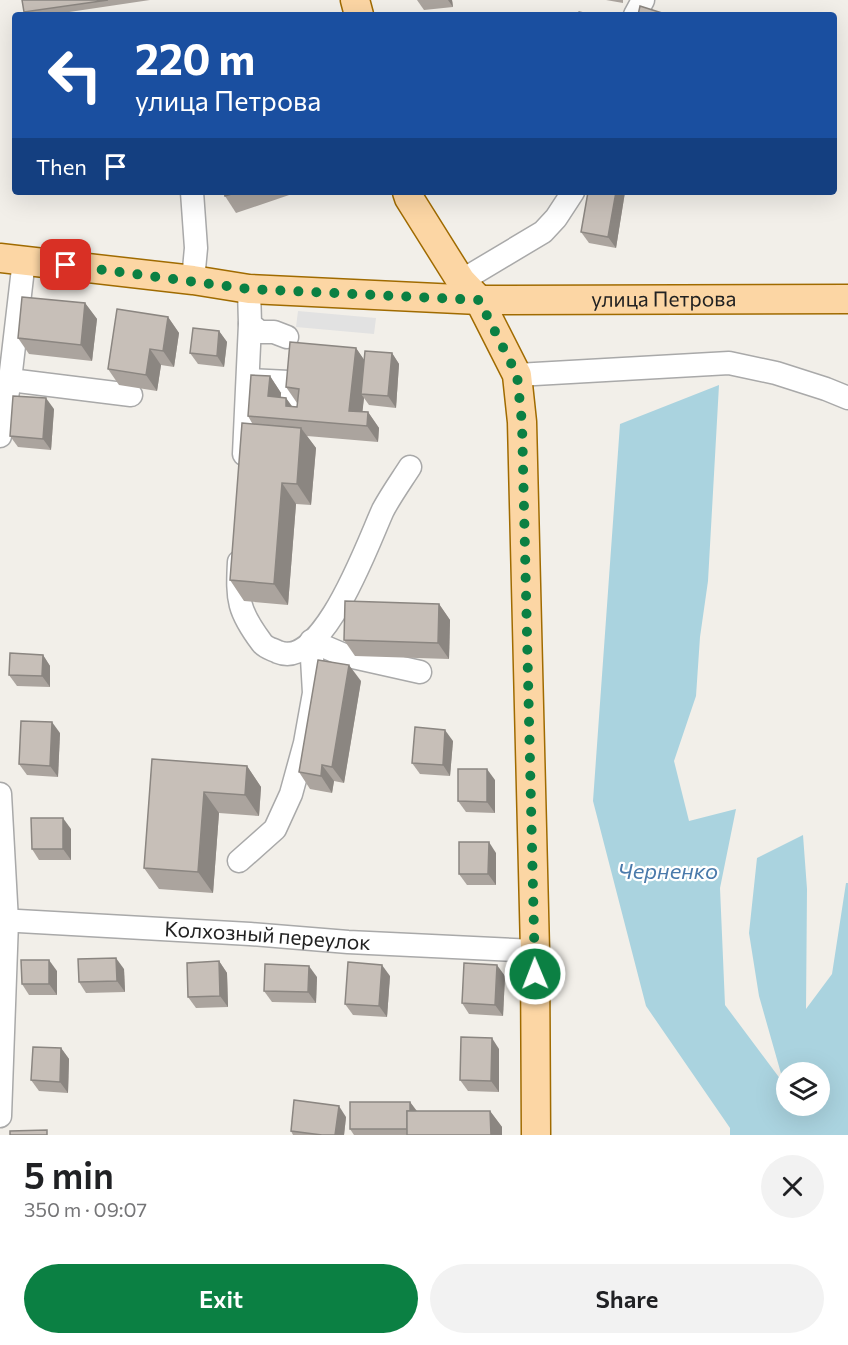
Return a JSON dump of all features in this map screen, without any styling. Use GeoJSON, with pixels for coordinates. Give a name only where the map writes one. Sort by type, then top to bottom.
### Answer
{"type":"FeatureCollection","features":[{"type":"Feature","properties":{"kind":"main road"},"geometry":{"type":"LineString","coordinates":[[408,195],[470,291],[517,375],[522,423],[535,951],[536,1135]]}},
{"type":"Feature","properties":{"kind":"main road","name":"улица Петрова"},"geometry":{"type":"LineString","coordinates":[[12,259],[193,280],[249,289],[848,299]]}},
{"type":"Feature","properties":{"kind":"street"},"geometry":{"type":"LineString","coordinates":[[192,195],[196,248],[193,280]]}},
{"type":"Feature","properties":{"kind":"street"},"geometry":{"type":"LineString","coordinates":[[470,291],[543,232],[556,218],[571,195]]}},
{"type":"Feature","properties":{"kind":"street"},"geometry":{"type":"LineString","coordinates":[[0,436],[10,380],[12,259]]}},
{"type":"Feature","properties":{"kind":"street"},"geometry":{"type":"LineString","coordinates":[[243,475],[250,324],[249,289]]}},
{"type":"Feature","properties":{"kind":"street"},"geometry":{"type":"LineString","coordinates":[[250,324],[260,332],[274,332],[286,337]]}},
{"type":"Feature","properties":{"kind":"street"},"geometry":{"type":"LineString","coordinates":[[517,375],[729,363],[776,373],[848,398]]}},
{"type":"Feature","properties":{"kind":"street"},"geometry":{"type":"LineString","coordinates":[[10,380],[131,395]]}},
{"type":"Feature","properties":{"kind":"street"},"geometry":{"type":"LineString","coordinates":[[248,380],[288,382],[292,387],[289,405]]}},
{"type":"Feature","properties":{"kind":"street"},"geometry":{"type":"LineString","coordinates":[[240,547],[237,594],[247,622],[266,646],[285,655],[298,652],[311,641],[338,609],[384,509],[410,467]]}},
{"type":"Feature","properties":{"kind":"street"},"geometry":{"type":"LineString","coordinates":[[311,641],[344,655],[420,672]]}},
{"type":"Feature","properties":{"kind":"street"},"geometry":{"type":"LineString","coordinates":[[239,861],[275,829],[291,794],[305,743],[314,693],[311,641]]}},
{"type":"Feature","properties":{"kind":"street"},"geometry":{"type":"LineString","coordinates":[[0,794],[4,920],[0,1116]]}},
{"type":"Feature","properties":{"kind":"street","name":"Колхозный переулок"},"geometry":{"type":"LineString","coordinates":[[4,920],[535,951]]}},
{"type":"Feature","properties":{"kind":"shaded area"},"geometry":{"type":"Polygon","coordinates":[[[298,311],[376,318],[374,334],[296,327],[298,311]]]}},
{"type":"Feature","properties":{"kind":"water","name":"Черненко"},"geometry":{"type":"Polygon","coordinates":[[[719,385],[708,581],[700,637],[696,696],[674,761],[689,821],[736,809],[720,888],[725,1005],[776,1073],[776,1116],[830,1116],[830,1062],[778,1062],[759,996],[749,933],[757,858],[803,835],[807,889],[806,1009],[832,974],[846,883],[848,883],[848,1135],[730,1135],[730,1128],[646,1006],[593,801],[620,424],[719,385]]]}},
{"type":"Feature","properties":{"kind":"building"},"geometry":{"type":"Polygon","coordinates":[[[22,0],[108,0],[24,12],[22,0]]]}},
{"type":"Feature","properties":{"kind":"building"},"geometry":{"type":"Polygon","coordinates":[[[640,6],[659,12],[639,12],[640,6]]]}},
{"type":"Feature","properties":{"kind":"building"},"geometry":{"type":"Polygon","coordinates":[[[587,195],[615,195],[608,237],[581,232],[587,195]]]}},
{"type":"Feature","properties":{"kind":"building"},"geometry":{"type":"Polygon","coordinates":[[[22,297],[85,303],[81,345],[18,338],[22,297]]]}},
{"type":"Feature","properties":{"kind":"building"},"geometry":{"type":"Polygon","coordinates":[[[117,309],[168,317],[163,351],[150,349],[146,375],[108,369],[117,309]]]}},
{"type":"Feature","properties":{"kind":"building"},"geometry":{"type":"Polygon","coordinates":[[[193,328],[219,331],[217,356],[190,353],[193,328]]]}},
{"type":"Feature","properties":{"kind":"building"},"geometry":{"type":"Polygon","coordinates":[[[290,342],[356,348],[349,411],[368,412],[367,426],[248,416],[251,375],[270,376],[268,396],[286,398],[286,406],[297,407],[299,389],[286,387],[290,342]]]}},
{"type":"Feature","properties":{"kind":"building"},"geometry":{"type":"Polygon","coordinates":[[[365,351],[392,353],[388,396],[361,394],[365,351]]]}},
{"type":"Feature","properties":{"kind":"building"},"geometry":{"type":"Polygon","coordinates":[[[13,396],[46,398],[43,439],[10,436],[13,396]]]}},
{"type":"Feature","properties":{"kind":"building"},"geometry":{"type":"Polygon","coordinates":[[[242,423],[301,428],[297,484],[282,483],[274,584],[230,580],[242,423]]]}},
{"type":"Feature","properties":{"kind":"building"},"geometry":{"type":"Polygon","coordinates":[[[345,601],[439,604],[438,643],[344,640],[345,601]]]}},
{"type":"Feature","properties":{"kind":"building"},"geometry":{"type":"Polygon","coordinates":[[[10,653],[43,655],[42,676],[9,675],[10,653]]]}},
{"type":"Feature","properties":{"kind":"building"},"geometry":{"type":"Polygon","coordinates":[[[318,660],[349,665],[332,767],[322,765],[321,776],[299,772],[318,660]]]}},
{"type":"Feature","properties":{"kind":"building"},"geometry":{"type":"Polygon","coordinates":[[[21,721],[52,722],[50,766],[19,764],[21,721]]]}},
{"type":"Feature","properties":{"kind":"building"},"geometry":{"type":"Polygon","coordinates":[[[415,727],[445,730],[443,765],[412,763],[415,727]]]}},
{"type":"Feature","properties":{"kind":"building"},"geometry":{"type":"Polygon","coordinates":[[[152,759],[247,766],[245,795],[204,792],[198,872],[144,868],[152,759]]]}},
{"type":"Feature","properties":{"kind":"building"},"geometry":{"type":"Polygon","coordinates":[[[458,769],[487,769],[487,802],[458,801],[458,769]]]}},
{"type":"Feature","properties":{"kind":"building"},"geometry":{"type":"Polygon","coordinates":[[[31,818],[63,818],[63,849],[32,849],[31,818]]]}},
{"type":"Feature","properties":{"kind":"building"},"geometry":{"type":"Polygon","coordinates":[[[459,842],[489,842],[488,874],[459,874],[459,842]]]}},
{"type":"Feature","properties":{"kind":"building"},"geometry":{"type":"Polygon","coordinates":[[[116,958],[117,981],[79,982],[78,959],[116,958]]]}},
{"type":"Feature","properties":{"kind":"building"},"geometry":{"type":"Polygon","coordinates":[[[21,960],[49,960],[49,984],[22,984],[21,960]]]}},
{"type":"Feature","properties":{"kind":"building"},"geometry":{"type":"Polygon","coordinates":[[[219,961],[220,996],[188,997],[187,963],[219,961]]]}},
{"type":"Feature","properties":{"kind":"building"},"geometry":{"type":"Polygon","coordinates":[[[348,962],[382,965],[379,1006],[345,1004],[348,962]]]}},
{"type":"Feature","properties":{"kind":"building"},"geometry":{"type":"Polygon","coordinates":[[[464,963],[497,965],[495,1005],[462,1003],[464,963]]]}},
{"type":"Feature","properties":{"kind":"building"},"geometry":{"type":"Polygon","coordinates":[[[265,964],[309,966],[308,992],[264,991],[265,964]]]}},
{"type":"Feature","properties":{"kind":"building"},"geometry":{"type":"Polygon","coordinates":[[[461,1037],[492,1038],[491,1081],[460,1080],[461,1037]]]}},
{"type":"Feature","properties":{"kind":"building"},"geometry":{"type":"Polygon","coordinates":[[[33,1047],[61,1048],[60,1082],[31,1080],[33,1047]]]}},
{"type":"Feature","properties":{"kind":"building"},"geometry":{"type":"Polygon","coordinates":[[[294,1100],[339,1106],[335,1135],[291,1131],[294,1100]]]}},
{"type":"Feature","properties":{"kind":"building"},"geometry":{"type":"Polygon","coordinates":[[[350,1102],[410,1102],[410,1111],[407,1111],[407,1129],[350,1129],[350,1102]]]}},
{"type":"Feature","properties":{"kind":"building"},"geometry":{"type":"Polygon","coordinates":[[[407,1111],[490,1111],[491,1135],[407,1135],[407,1111]]]}},
{"type":"Feature","properties":{"kind":"building"},"geometry":{"type":"Polygon","coordinates":[[[47,1130],[47,1135],[10,1135],[10,1131],[47,1130]]]}},
{"type":"Feature","properties":{"kind":"route"},"geometry":{"type":"LineString","coordinates":[[66,265],[249,289],[479,300],[517,375],[522,423],[535,974]]}}]}
